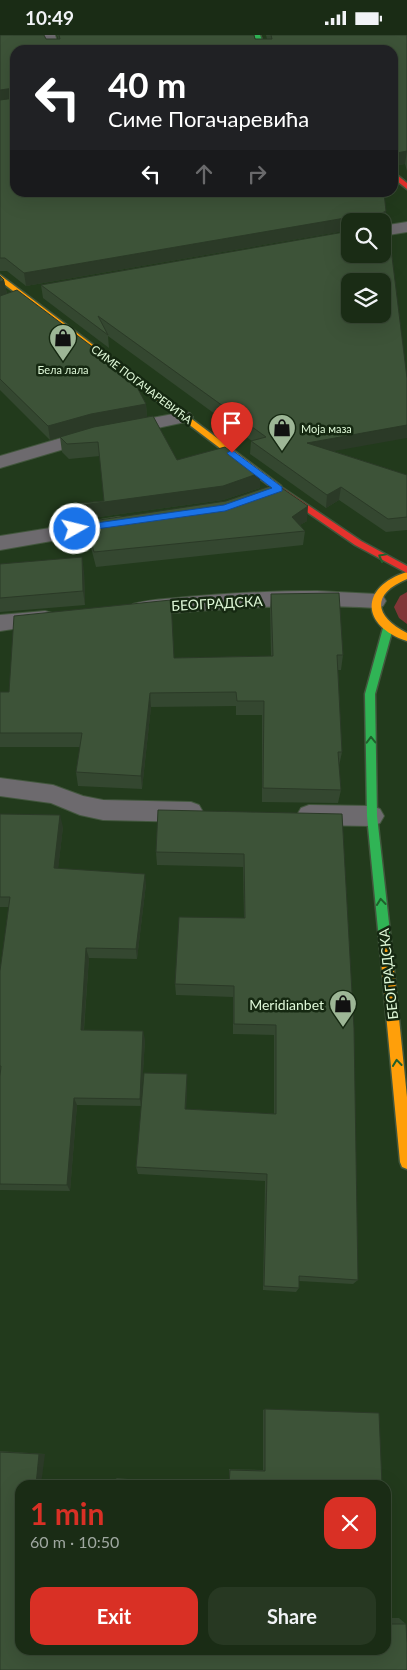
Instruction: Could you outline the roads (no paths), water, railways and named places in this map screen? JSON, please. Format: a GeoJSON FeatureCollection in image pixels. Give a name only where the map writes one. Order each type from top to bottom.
{"type":"FeatureCollection","features":[{"type":"Feature","properties":{"kind":"main road","name":"СИМЕ ПОГАЧАРЕВИЋА"},"geometry":{"type":"LineString","coordinates":[[0,277],[30,293],[184,417],[279,489],[358,543],[407,570]]}},
{"type":"Feature","properties":{"kind":"main road"},"geometry":{"type":"LineString","coordinates":[[358,543],[364,560]]}},
{"type":"Feature","properties":{"kind":"main road"},"geometry":{"type":"LineString","coordinates":[[407,575],[389,581],[375,594],[375,607],[379,618],[388,628],[407,637]]}},
{"type":"Feature","properties":{"kind":"main road","name":"БЕОГРАДСКА"},"geometry":{"type":"LineString","coordinates":[[388,628],[370,694],[372,816],[407,1162]]}},
{"type":"Feature","properties":{"kind":"street"},"geometry":{"type":"LineString","coordinates":[[391,230],[407,227]]}},
{"type":"Feature","properties":{"kind":"lane"},"geometry":{"type":"LineString","coordinates":[[8,301],[30,293]]}},
{"type":"Feature","properties":{"kind":"lane"},"geometry":{"type":"LineString","coordinates":[[0,462],[93,435],[184,417]]}},
{"type":"Feature","properties":{"kind":"lane"},"geometry":{"type":"LineString","coordinates":[[261,495],[279,489]]}},
{"type":"Feature","properties":{"kind":"lane"},"geometry":{"type":"LineString","coordinates":[[0,543],[56,531],[141,519]]}},
{"type":"Feature","properties":{"kind":"lane","name":"БЕОГРАДСКА"},"geometry":{"type":"LineString","coordinates":[[124,610],[171,605],[375,594]]}},
{"type":"Feature","properties":{"kind":"lane"},"geometry":{"type":"LineString","coordinates":[[0,623],[66,616]]}},
{"type":"Feature","properties":{"kind":"lane"},"geometry":{"type":"LineString","coordinates":[[0,787],[53,794],[80,805],[103,810],[213,813]]}},
{"type":"Feature","properties":{"kind":"lane"},"geometry":{"type":"LineString","coordinates":[[293,814],[372,816]]}},
{"type":"Feature","properties":{"kind":"place","name":"Бела лала"},"geometry":{"type":"Point","coordinates":[63,362]}},
{"type":"Feature","properties":{"kind":"place","name":"Моја маза"},"geometry":{"type":"Point","coordinates":[282,452]}},
{"type":"Feature","properties":{"kind":"place","name":"Meridianbet"},"geometry":{"type":"Point","coordinates":[343,1028]}}]}
